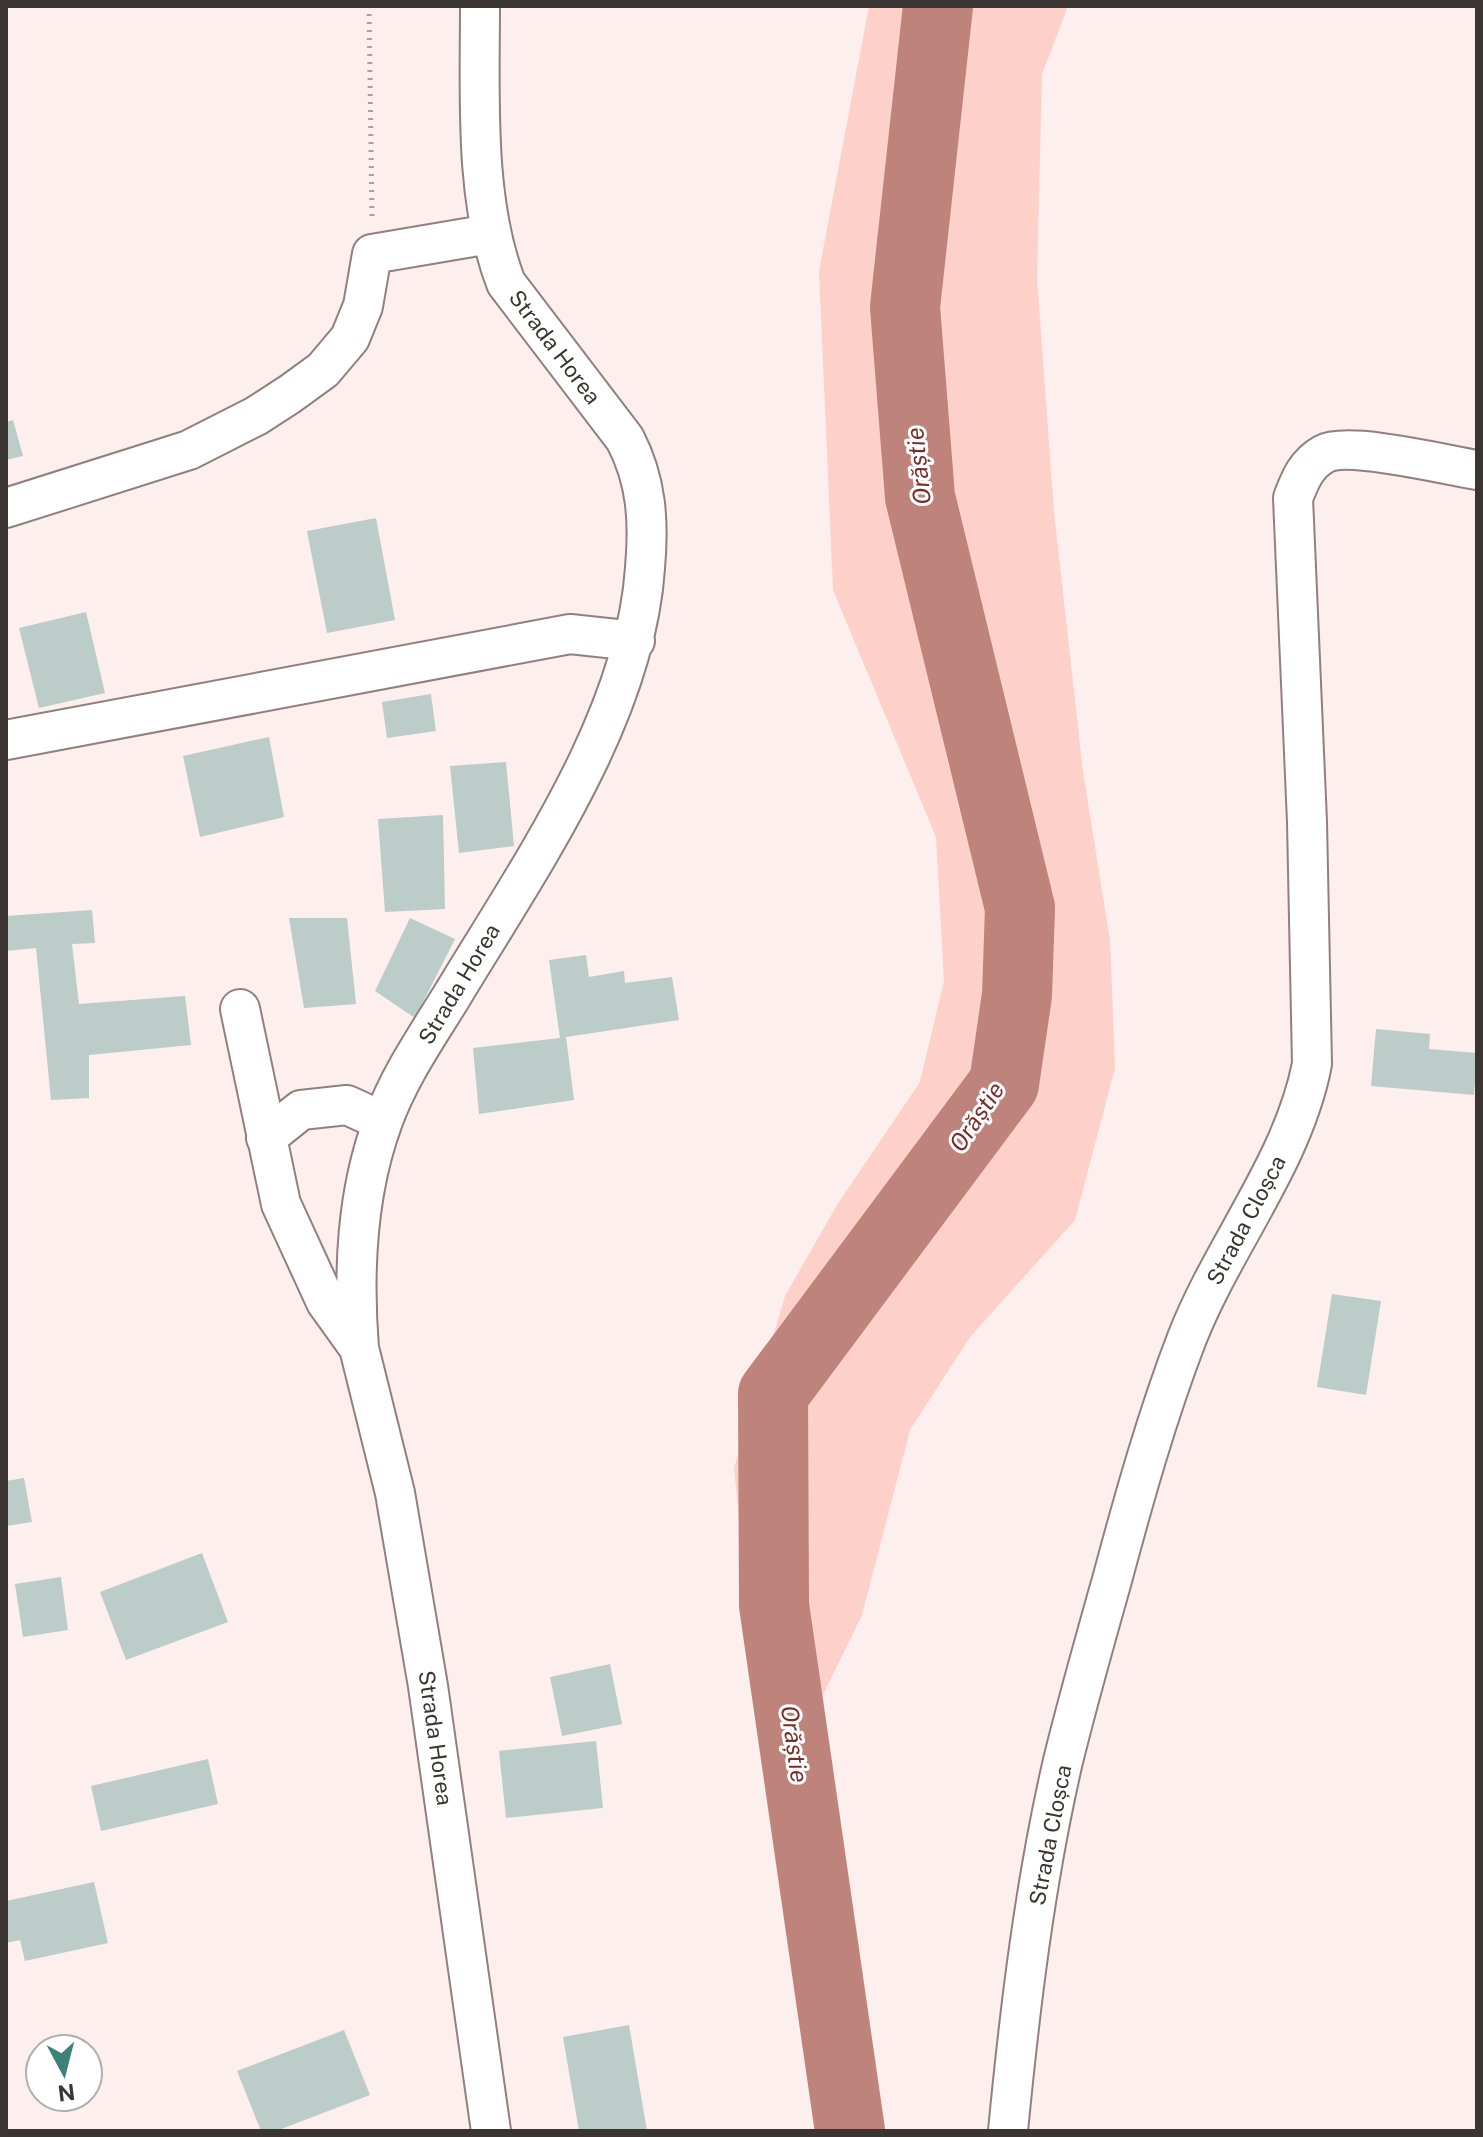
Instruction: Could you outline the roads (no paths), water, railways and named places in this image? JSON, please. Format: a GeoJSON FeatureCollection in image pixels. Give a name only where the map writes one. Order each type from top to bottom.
{"type":"FeatureCollection","features":[{"type":"Feature","properties":{"kind":"street","name":"Strada Horea"},"geometry":{"type":"LineString","coordinates":[[480,6],[485,193],[490,234],[506,283],[625,439],[639,465],[646,497],[647,545],[642,608],[635,641],[575,788],[409,1068],[382,1121],[357,1243],[354,1279],[359,1348],[409,1562],[491,2131]]}},
{"type":"Feature","properties":{"kind":"street"},"geometry":{"type":"LineString","coordinates":[[6,508],[189,450],[256,416],[323,370],[350,338],[363,306],[372,254],[490,234]]}},
{"type":"Feature","properties":{"kind":"street","name":"Strada Cloșca"},"geometry":{"type":"LineString","coordinates":[[1008,2131],[1037,1902],[1063,1762],[1127,1523],[1187,1338],[1212,1281],[1292,1135],[1304,1102],[1312,1064],[1307,822],[1293,498],[1304,471],[1325,453],[1355,450],[1477,470]]}},
{"type":"Feature","properties":{"kind":"street"},"geometry":{"type":"LineString","coordinates":[[6,740],[570,634],[602,634],[635,641]]}},
{"type":"Feature","properties":{"kind":"street","name":"Strada Horea"},"geometry":{"type":"LineString","coordinates":[[240,1009],[281,1204],[304,1260],[326,1302],[359,1348]]}},
{"type":"Feature","properties":{"kind":"street"},"geometry":{"type":"LineString","coordinates":[[266,1138],[301,1110],[347,1105],[382,1121]]}},
{"type":"Feature","properties":{"kind":"waterway","name":"Orăștie"},"geometry":{"type":"LineString","coordinates":[[850,2131],[774,1605],[773,1394],[1004,1084],[1017,995],[1020,908],[920,497],[905,307],[938,6]]}}]}
